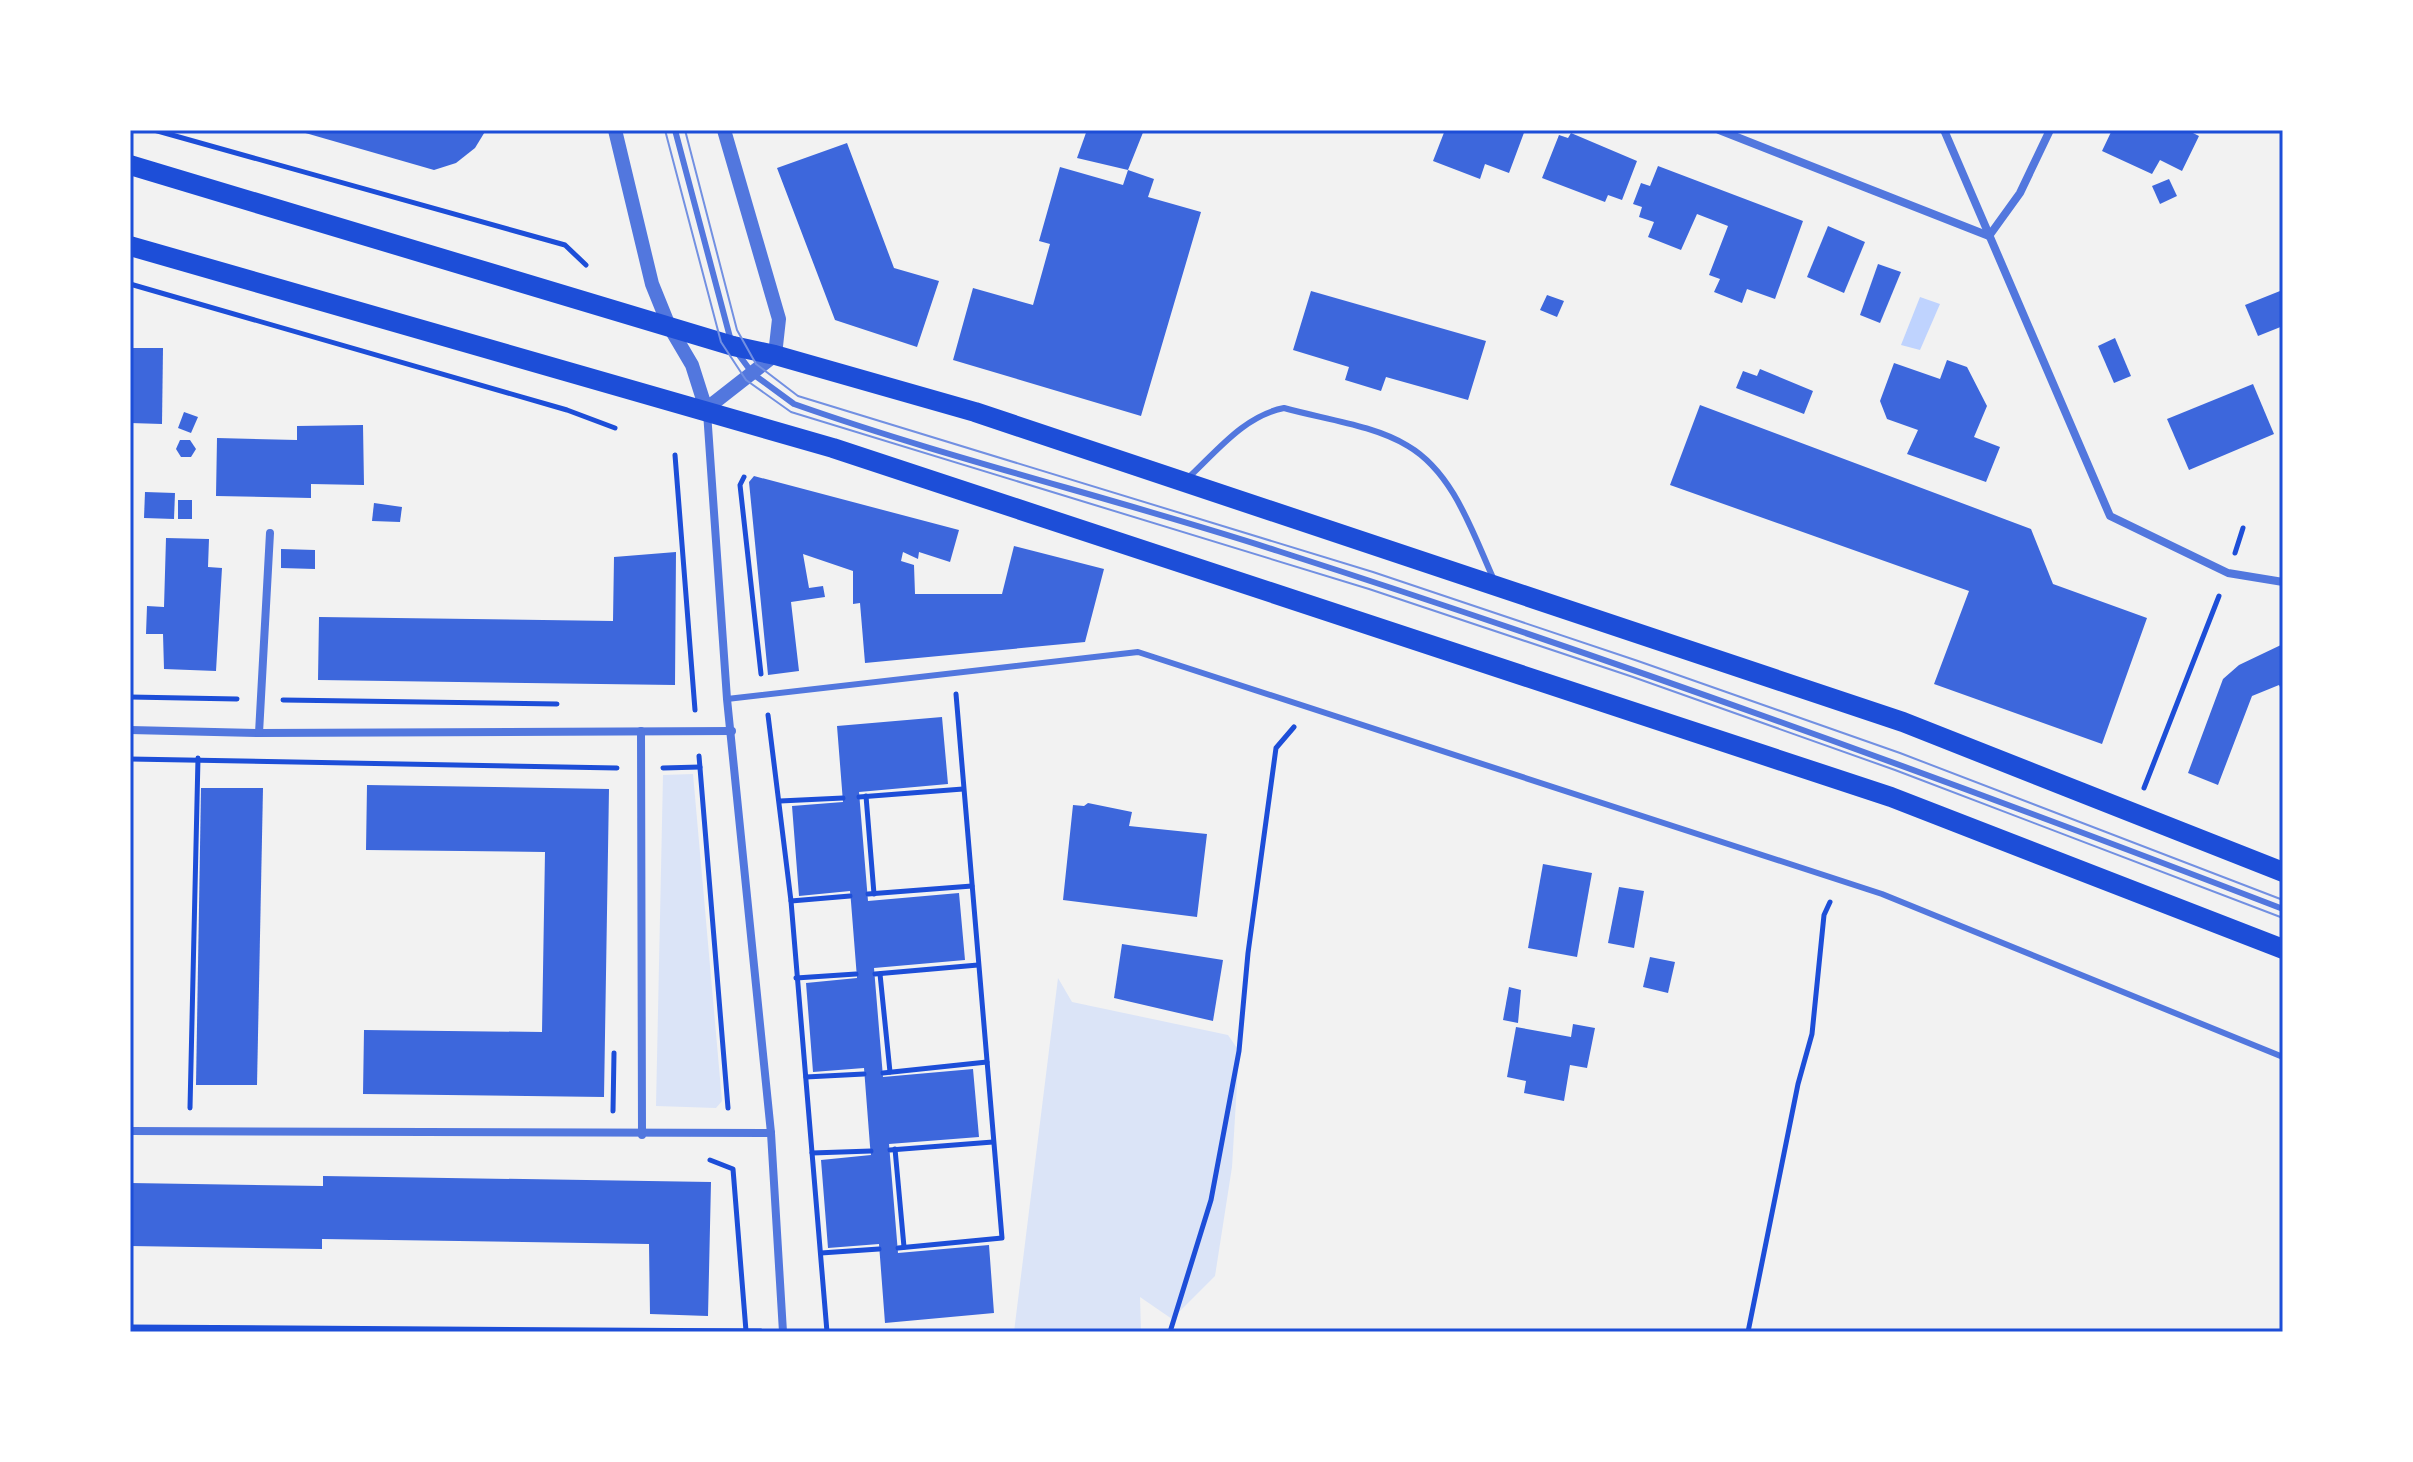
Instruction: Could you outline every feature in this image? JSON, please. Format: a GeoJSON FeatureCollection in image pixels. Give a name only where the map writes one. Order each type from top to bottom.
{"type":"FeatureCollection","features":[{"type":"Feature","properties":{"kind":"main road"},"geometry":{"type":"LineString","coordinates":[[130,165],[733,346],[975,412],[1903,722],[2283,872]]}},
{"type":"Feature","properties":{"kind":"main road"},"geometry":{"type":"LineString","coordinates":[[130,246],[820,444],[1891,797],[2283,949]]}},
{"type":"Feature","properties":{"kind":"street"},"geometry":{"type":"LineString","coordinates":[[615,130],[652,284],[669,326],[692,365],[706,409],[727,699],[771,1133],[782,1332]]}},
{"type":"Feature","properties":{"kind":"street"},"geometry":{"type":"LineString","coordinates":[[706,409],[775,355],[779,319],[724,130]]}},
{"type":"Feature","properties":{"kind":"street"},"geometry":{"type":"LineString","coordinates":[[1719,130],[1989,236]]}},
{"type":"Feature","properties":{"kind":"street"},"geometry":{"type":"LineString","coordinates":[[1944,130],[2110,516],[2228,573],[2283,582]]}},
{"type":"Feature","properties":{"kind":"street"},"geometry":{"type":"LineString","coordinates":[[1989,236],[2020,193],[2050,130]]}},
{"type":"Feature","properties":{"kind":"street"},"geometry":{"type":"LineString","coordinates":[[259,733],[270,533]]}},
{"type":"Feature","properties":{"kind":"street"},"geometry":{"type":"LineString","coordinates":[[130,730],[259,733],[732,731]]}},
{"type":"Feature","properties":{"kind":"street"},"geometry":{"type":"LineString","coordinates":[[641,731],[642,1135]]}},
{"type":"Feature","properties":{"kind":"street"},"geometry":{"type":"LineString","coordinates":[[130,1131],[642,1135],[771,1133]]}},
{"type":"Feature","properties":{"kind":"lane"},"geometry":{"type":"LineString","coordinates":[[675,130],[733,346],[753,374],[794,404],[1274,550],[1575,649],[1881,756],[2283,909]]}},
{"type":"Feature","properties":{"kind":"lane"},"geometry":{"type":"LineString","coordinates":[[1183,482],[1248,422],[1284,408],[1393,438],[1427,460],[1444,479],[1497,587]]}},
{"type":"Feature","properties":{"kind":"lane"},"geometry":{"type":"LineString","coordinates":[[727,699],[1138,652],[1882,894],[2283,1057]]}},
{"type":"Feature","properties":{"kind":"path"},"geometry":{"type":"LineString","coordinates":[[154,130],[565,245],[586,265]]}},
{"type":"Feature","properties":{"kind":"path"},"geometry":{"type":"LineString","coordinates":[[130,284],[567,410],[615,428]]}},
{"type":"Feature","properties":{"kind":"path"},"geometry":{"type":"LineString","coordinates":[[675,455],[746,1331]]}},
{"type":"Feature","properties":{"kind":"path"},"geometry":{"type":"LineString","coordinates":[[744,477],[740,485],[791,901],[827,1332]]}},
{"type":"Feature","properties":{"kind":"path"},"geometry":{"type":"LineString","coordinates":[[2135,811],[2228,573]]}},
{"type":"Feature","properties":{"kind":"path"},"geometry":{"type":"LineString","coordinates":[[954,674],[1002,1238],[901,1247],[892,1150],[993,1142]]}},
{"type":"Feature","properties":{"kind":"path"},"geometry":{"type":"LineString","coordinates":[[130,697],[571,704]]}},
{"type":"Feature","properties":{"kind":"path"},"geometry":{"type":"LineString","coordinates":[[679,706],[727,699]]}},
{"type":"Feature","properties":{"kind":"path"},"geometry":{"type":"LineString","coordinates":[[1170,1332],[1211,1200],[1236,1066],[1276,748],[1293,730],[1300,705]]}},
{"type":"Feature","properties":{"kind":"path"},"geometry":{"type":"LineString","coordinates":[[190,1132],[198,731]]}},
{"type":"Feature","properties":{"kind":"path"},"geometry":{"type":"LineString","coordinates":[[130,759],[700,767]]}},
{"type":"Feature","properties":{"kind":"path"},"geometry":{"type":"LineString","coordinates":[[963,789],[862,796],[871,894],[972,886]]}},
{"type":"Feature","properties":{"kind":"path"},"geometry":{"type":"LineString","coordinates":[[780,801],[843,798]]}},
{"type":"Feature","properties":{"kind":"path"},"geometry":{"type":"LineString","coordinates":[[1748,1332],[1798,1084],[1812,1034],[1824,915],[1839,880]]}},
{"type":"Feature","properties":{"kind":"path"},"geometry":{"type":"LineString","coordinates":[[791,901],[850,896]]}},
{"type":"Feature","properties":{"kind":"path"},"geometry":{"type":"LineString","coordinates":[[978,965],[878,974],[886,1073],[987,1062]]}},
{"type":"Feature","properties":{"kind":"path"},"geometry":{"type":"LineString","coordinates":[[796,978],[856,974]]}},
{"type":"Feature","properties":{"kind":"path"},"geometry":{"type":"LineString","coordinates":[[806,1077],[864,1074]]}},
{"type":"Feature","properties":{"kind":"path"},"geometry":{"type":"LineString","coordinates":[[812,1153],[871,1151]]}},
{"type":"Feature","properties":{"kind":"path"},"geometry":{"type":"LineString","coordinates":[[700,1160],[715,1160],[733,1169]]}},
{"type":"Feature","properties":{"kind":"path"},"geometry":{"type":"LineString","coordinates":[[821,1253],[879,1249]]}},
{"type":"Feature","properties":{"kind":"path"},"geometry":{"type":"LineString","coordinates":[[130,1327],[782,1332]]}},
{"type":"Feature","properties":{"kind":"shaded area"},"geometry":{"type":"Polygon","coordinates":[[[693,774],[722,1101],[716,1108],[656,1106],[663,775],[693,774]]]}},
{"type":"Feature","properties":{"kind":"shaded area"},"geometry":{"type":"Polygon","coordinates":[[[1058,978],[1072,1002],[1228,1035],[1239,1051],[1232,1167],[1215,1276],[1172,1319],[1140,1297],[1141,1332],[1014,1332],[1058,978]]]}},
{"type":"Feature","properties":{"kind":"water"},"geometry":{"type":"Polygon","coordinates":[[[1920,297],[1940,304],[1920,350],[1901,345],[1920,297]]]}},
{"type":"Feature","properties":{"kind":"building"},"geometry":{"type":"Polygon","coordinates":[[[295,130],[486,130],[475,148],[456,163],[434,170],[295,130]]]}},
{"type":"Feature","properties":{"kind":"building"},"geometry":{"type":"Polygon","coordinates":[[[1087,130],[1144,130],[1128,170],[1077,158],[1087,130]]]}},
{"type":"Feature","properties":{"kind":"building"},"geometry":{"type":"Polygon","coordinates":[[[1445,130],[1525,130],[1509,173],[1485,164],[1480,179],[1433,161],[1445,130]]]}},
{"type":"Feature","properties":{"kind":"building"},"geometry":{"type":"Polygon","coordinates":[[[2112,130],[2187,130],[2199,136],[2182,171],[2160,160],[2152,174],[2102,151],[2112,130]]]}},
{"type":"Feature","properties":{"kind":"building"},"geometry":{"type":"Polygon","coordinates":[[[1571,133],[1637,161],[1622,200],[1608,195],[1605,202],[1542,178],[1559,135],[1568,138],[1571,133]]]}},
{"type":"Feature","properties":{"kind":"building"},"geometry":{"type":"Polygon","coordinates":[[[847,143],[894,268],[939,281],[917,347],[835,320],[777,168],[847,143]]]}},
{"type":"Feature","properties":{"kind":"building"},"geometry":{"type":"Polygon","coordinates":[[[1658,166],[1803,221],[1775,299],[1747,289],[1742,303],[1714,292],[1720,279],[1709,275],[1728,226],[1697,214],[1681,250],[1648,237],[1654,222],[1639,217],[1642,207],[1633,204],[1641,183],[1650,186],[1658,166]]]}},
{"type":"Feature","properties":{"kind":"building"},"geometry":{"type":"Polygon","coordinates":[[[1060,167],[1123,185],[1128,170],[1154,179],[1148,197],[1201,212],[1141,416],[953,360],[973,288],[1033,305],[1050,244],[1039,241],[1060,167]]]}},
{"type":"Feature","properties":{"kind":"building"},"geometry":{"type":"Polygon","coordinates":[[[2169,179],[2177,196],[2160,204],[2152,186],[2169,179]]]}},
{"type":"Feature","properties":{"kind":"building"},"geometry":{"type":"Polygon","coordinates":[[[1828,226],[1865,242],[1844,293],[1807,277],[1828,226]]]}},
{"type":"Feature","properties":{"kind":"building"},"geometry":{"type":"Polygon","coordinates":[[[1878,264],[1901,272],[1880,323],[1860,315],[1878,264]]]}},
{"type":"Feature","properties":{"kind":"building"},"geometry":{"type":"Polygon","coordinates":[[[1311,291],[1486,341],[1468,400],[1386,377],[1381,391],[1345,380],[1349,367],[1293,350],[1311,291]]]}},
{"type":"Feature","properties":{"kind":"building"},"geometry":{"type":"Polygon","coordinates":[[[2280,291],[2283,326],[2258,336],[2245,305],[2280,291]]]}},
{"type":"Feature","properties":{"kind":"building"},"geometry":{"type":"Polygon","coordinates":[[[1547,295],[1564,301],[1557,317],[1540,310],[1547,295]]]}},
{"type":"Feature","properties":{"kind":"building"},"geometry":{"type":"Polygon","coordinates":[[[2115,338],[2131,376],[2114,383],[2098,346],[2115,338]]]}},
{"type":"Feature","properties":{"kind":"building"},"geometry":{"type":"Polygon","coordinates":[[[130,348],[163,348],[162,424],[130,423],[130,348]]]}},
{"type":"Feature","properties":{"kind":"building"},"geometry":{"type":"Polygon","coordinates":[[[1947,360],[1967,367],[1987,406],[1974,437],[2000,447],[1986,482],[1907,454],[1918,430],[1887,419],[1880,401],[1894,363],[1940,379],[1947,360]]]}},
{"type":"Feature","properties":{"kind":"building"},"geometry":{"type":"Polygon","coordinates":[[[1760,369],[1813,391],[1804,414],[1736,388],[1743,371],[1757,376],[1760,369]]]}},
{"type":"Feature","properties":{"kind":"building"},"geometry":{"type":"Polygon","coordinates":[[[2253,384],[2274,434],[2189,470],[2167,419],[2253,384]]]}},
{"type":"Feature","properties":{"kind":"building"},"geometry":{"type":"Polygon","coordinates":[[[1700,405],[2031,529],[2053,584],[2147,618],[2102,744],[1934,684],[1969,591],[1670,485],[1700,405]]]}},
{"type":"Feature","properties":{"kind":"building"},"geometry":{"type":"Polygon","coordinates":[[[184,412],[198,417],[191,433],[178,428],[184,412]]]}},
{"type":"Feature","properties":{"kind":"building"},"geometry":{"type":"Polygon","coordinates":[[[363,425],[364,485],[311,484],[311,498],[216,496],[217,438],[297,440],[297,426],[363,425]]]}},
{"type":"Feature","properties":{"kind":"building"},"geometry":{"type":"Polygon","coordinates":[[[180,440],[190,440],[196,449],[191,457],[181,457],[176,449],[180,440]]]}},
{"type":"Feature","properties":{"kind":"building"},"geometry":{"type":"Polygon","coordinates":[[[754,476],[959,530],[950,562],[919,552],[918,559],[903,552],[901,561],[914,565],[915,594],[1002,594],[1014,546],[1104,569],[1085,642],[865,663],[860,603],[853,604],[853,571],[803,554],[809,588],[823,586],[825,597],[791,602],[799,671],[768,675],[749,482],[754,476]]]}},
{"type":"Feature","properties":{"kind":"building"},"geometry":{"type":"Polygon","coordinates":[[[145,492],[175,493],[174,519],[144,518],[145,492]]]}},
{"type":"Feature","properties":{"kind":"building"},"geometry":{"type":"Polygon","coordinates":[[[178,500],[192,500],[192,519],[178,519],[178,500]]]}},
{"type":"Feature","properties":{"kind":"building"},"geometry":{"type":"Polygon","coordinates":[[[374,503],[402,507],[400,522],[372,521],[374,503]]]}},
{"type":"Feature","properties":{"kind":"building"},"geometry":{"type":"Polygon","coordinates":[[[166,538],[209,539],[208,567],[222,568],[216,671],[164,669],[163,634],[146,634],[147,606],[164,607],[166,538]]]}},
{"type":"Feature","properties":{"kind":"building"},"geometry":{"type":"Polygon","coordinates":[[[281,549],[315,550],[315,569],[281,568],[281,549]]]}},
{"type":"Feature","properties":{"kind":"building"},"geometry":{"type":"Polygon","coordinates":[[[676,552],[675,685],[318,680],[319,617],[613,621],[614,557],[676,552]]]}},
{"type":"Feature","properties":{"kind":"building"},"geometry":{"type":"Polygon","coordinates":[[[2283,644],[2283,693],[2279,685],[2252,696],[2218,785],[2188,773],[2223,679],[2239,665],[2283,644]]]}},
{"type":"Feature","properties":{"kind":"building"},"geometry":{"type":"Polygon","coordinates":[[[942,717],[948,784],[859,792],[868,901],[959,893],[965,960],[874,968],[883,1077],[973,1069],[979,1137],[889,1144],[898,1253],[989,1245],[994,1313],[885,1323],[879,1244],[828,1248],[821,1160],[871,1155],[864,1068],[813,1072],[806,983],[857,978],[851,902],[850,891],[799,896],[792,806],[843,802],[837,726],[942,717]]]}},
{"type":"Feature","properties":{"kind":"building"},"geometry":{"type":"Polygon","coordinates":[[[367,785],[609,789],[604,1097],[363,1094],[364,1030],[542,1032],[545,852],[366,850],[367,785]]]}},
{"type":"Feature","properties":{"kind":"building"},"geometry":{"type":"Polygon","coordinates":[[[201,788],[263,788],[257,1085],[196,1085],[201,788]]]}},
{"type":"Feature","properties":{"kind":"building"},"geometry":{"type":"Polygon","coordinates":[[[1088,803],[1132,812],[1129,826],[1207,834],[1197,917],[1063,900],[1073,805],[1084,806],[1088,803]]]}},
{"type":"Feature","properties":{"kind":"building"},"geometry":{"type":"Polygon","coordinates":[[[1543,864],[1592,873],[1577,957],[1528,948],[1543,864]]]}},
{"type":"Feature","properties":{"kind":"building"},"geometry":{"type":"Polygon","coordinates":[[[1619,887],[1644,891],[1634,948],[1608,943],[1619,887]]]}},
{"type":"Feature","properties":{"kind":"building"},"geometry":{"type":"Polygon","coordinates":[[[1122,944],[1223,960],[1213,1021],[1114,998],[1122,944]]]}},
{"type":"Feature","properties":{"kind":"building"},"geometry":{"type":"Polygon","coordinates":[[[1650,957],[1675,962],[1668,993],[1643,987],[1650,957]]]}},
{"type":"Feature","properties":{"kind":"building"},"geometry":{"type":"Polygon","coordinates":[[[1509,987],[1521,990],[1518,1023],[1503,1020],[1509,987]]]}},
{"type":"Feature","properties":{"kind":"building"},"geometry":{"type":"Polygon","coordinates":[[[1573,1024],[1595,1028],[1587,1068],[1570,1065],[1564,1101],[1524,1093],[1526,1081],[1507,1077],[1516,1027],[1571,1037],[1573,1024]]]}},
{"type":"Feature","properties":{"kind":"building"},"geometry":{"type":"Polygon","coordinates":[[[323,1176],[711,1182],[708,1316],[650,1314],[649,1244],[322,1239],[322,1249],[130,1246],[130,1183],[323,1186],[323,1176]]]}},
{"type":"Feature","properties":{"kind":"tram line"},"geometry":{"type":"LineString","coordinates":[[665,130],[721,342],[746,380],[791,412],[1369,589],[1633,677],[1895,770],[2283,918]]}},
{"type":"Feature","properties":{"kind":"tram line"},"geometry":{"type":"LineString","coordinates":[[685,130],[737,330],[756,364],[798,396],[1373,572],[1638,661],[1900,753],[2283,900]]}}]}
